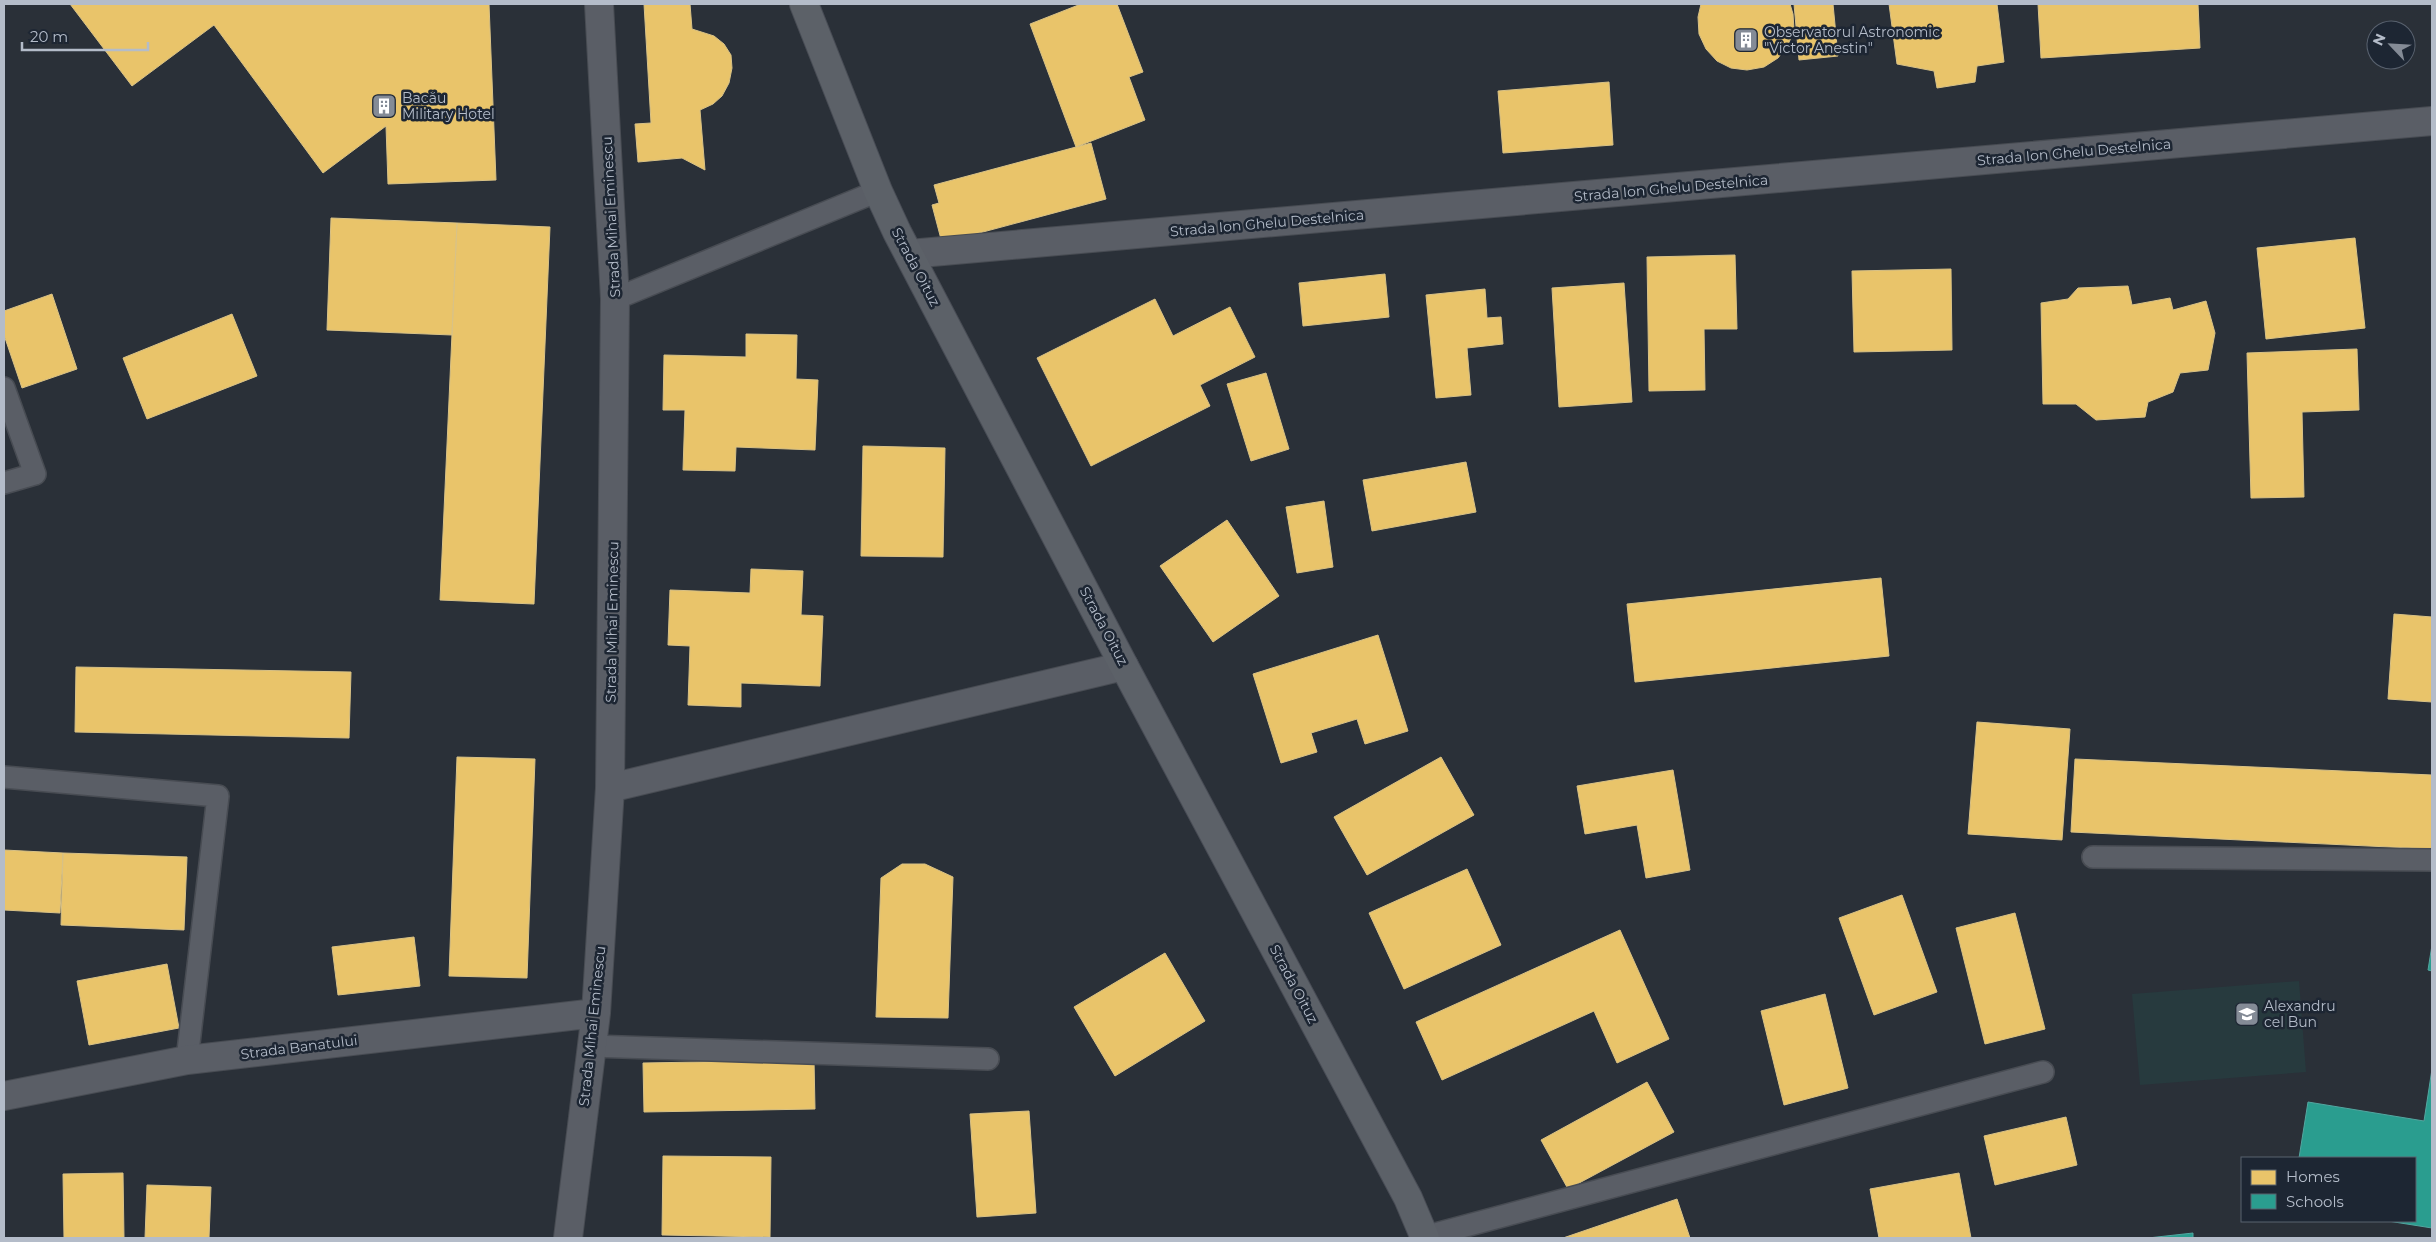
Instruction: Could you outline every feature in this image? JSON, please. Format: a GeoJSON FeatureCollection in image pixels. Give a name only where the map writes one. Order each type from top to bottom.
{"type":"FeatureCollection","features":[{"type":"Feature","properties":{"kind":"main road","name":"Strada Oituz"},"geometry":{"type":"LineString","coordinates":[[804,4],[878,191],[909,254],[1124,666],[1408,1198],[1424,1238]]}},
{"type":"Feature","properties":{"kind":"street","name":"Strada Mihai Eminescu"},"geometry":{"type":"LineString","coordinates":[[568,1238],[596,1013],[610,788],[615,299],[599,4]]}},
{"type":"Feature","properties":{"kind":"street","name":"Strada Ion Ghelu Destelnica"},"geometry":{"type":"LineString","coordinates":[[909,254],[2432,121]]}},
{"type":"Feature","properties":{"kind":"street"},"geometry":{"type":"LineString","coordinates":[[610,788],[1124,666]]}},
{"type":"Feature","properties":{"kind":"street","name":"Strada Banatului"},"geometry":{"type":"LineString","coordinates":[[4,1096],[188,1060],[596,1013]]}},
{"type":"Feature","properties":{"kind":"lane"},"geometry":{"type":"LineString","coordinates":[[615,299],[878,191]]}},
{"type":"Feature","properties":{"kind":"lane"},"geometry":{"type":"LineString","coordinates":[[4,388],[35,474],[4,483]]}},
{"type":"Feature","properties":{"kind":"lane"},"geometry":{"type":"LineString","coordinates":[[4,777],[218,796],[188,1060]]}},
{"type":"Feature","properties":{"kind":"lane"},"geometry":{"type":"LineString","coordinates":[[2093,857],[2432,860]]}},
{"type":"Feature","properties":{"kind":"lane"},"geometry":{"type":"LineString","coordinates":[[592,1046],[988,1059]]}},
{"type":"Feature","properties":{"kind":"lane"},"geometry":{"type":"LineString","coordinates":[[1424,1238],[2043,1072]]}},
{"type":"Feature","properties":{"kind":"green space"},"geometry":{"type":"Polygon","coordinates":[[[2299,981],[2306,1072],[2140,1085],[2132,994],[2299,981]]]}},
{"type":"Feature","properties":{"kind":"building: Homes","name":"Bacău Military Hotel"},"geometry":{"type":"Polygon","coordinates":[[[70,4],[489,4],[496,180],[388,184],[386,126],[323,173],[214,25],[132,86],[70,4]]]}},
{"type":"Feature","properties":{"kind":"building: Homes"},"geometry":{"type":"Polygon","coordinates":[[[644,4],[690,4],[692,29],[714,36],[724,44],[731,55],[732,68],[729,83],[722,96],[713,104],[700,110],[705,170],[682,158],[638,162],[635,124],[651,123],[644,4]]]}},
{"type":"Feature","properties":{"kind":"building: Homes"},"geometry":{"type":"Polygon","coordinates":[[[1081,4],[1117,4],[1143,72],[1129,77],[1145,120],[1076,147],[1030,24],[1081,4]]]}},
{"type":"Feature","properties":{"kind":"building: Homes","name":"Observatorul Astronomic \"Victor Anestin\""},"geometry":{"type":"Polygon","coordinates":[[[1701,4],[1790,4],[1794,30],[1788,45],[1778,58],[1764,67],[1747,70],[1731,68],[1717,61],[1706,49],[1699,34],[1698,17],[1701,4]]]}},
{"type":"Feature","properties":{"kind":"building: Homes"},"geometry":{"type":"Polygon","coordinates":[[[1794,4],[1833,4],[1838,56],[1799,60],[1794,4]]]}},
{"type":"Feature","properties":{"kind":"building: Homes"},"geometry":{"type":"Polygon","coordinates":[[[1889,4],[1997,4],[2004,62],[1977,66],[1975,82],[1937,88],[1934,71],[1897,64],[1889,4]]]}},
{"type":"Feature","properties":{"kind":"building: Homes"},"geometry":{"type":"Polygon","coordinates":[[[2038,4],[2198,4],[2200,48],[2041,58],[2038,4]]]}},
{"type":"Feature","properties":{"kind":"building: Homes"},"geometry":{"type":"Polygon","coordinates":[[[1609,82],[1613,145],[1503,153],[1498,91],[1609,82]]]}},
{"type":"Feature","properties":{"kind":"building: Homes"},"geometry":{"type":"Polygon","coordinates":[[[1091,143],[1106,199],[942,243],[932,205],[939,203],[934,185],[1091,143]]]}},
{"type":"Feature","properties":{"kind":"building: Homes"},"geometry":{"type":"Polygon","coordinates":[[[331,218],[457,223],[452,335],[327,330],[331,218]]]}},
{"type":"Feature","properties":{"kind":"building: Homes"},"geometry":{"type":"Polygon","coordinates":[[[457,223],[550,227],[534,604],[440,600],[457,223]]]}},
{"type":"Feature","properties":{"kind":"building: Homes"},"geometry":{"type":"Polygon","coordinates":[[[2355,238],[2365,328],[2266,339],[2257,248],[2355,238]]]}},
{"type":"Feature","properties":{"kind":"building: Homes"},"geometry":{"type":"Polygon","coordinates":[[[1735,255],[1737,329],[1704,329],[1705,390],[1649,391],[1647,257],[1735,255]]]}},
{"type":"Feature","properties":{"kind":"building: Homes"},"geometry":{"type":"Polygon","coordinates":[[[1951,269],[1952,350],[1854,352],[1852,271],[1951,269]]]}},
{"type":"Feature","properties":{"kind":"building: Homes"},"geometry":{"type":"Polygon","coordinates":[[[1385,274],[1389,317],[1303,326],[1299,283],[1385,274]]]}},
{"type":"Feature","properties":{"kind":"building: Homes"},"geometry":{"type":"Polygon","coordinates":[[[1624,283],[1632,402],[1559,407],[1552,288],[1624,283]]]}},
{"type":"Feature","properties":{"kind":"building: Homes"},"geometry":{"type":"Polygon","coordinates":[[[2128,286],[2132,305],[2170,298],[2173,310],[2206,301],[2215,333],[2208,370],[2180,373],[2173,392],[2148,402],[2145,417],[2096,420],[2076,404],[2043,404],[2041,303],[2068,299],[2078,288],[2128,286]]]}},
{"type":"Feature","properties":{"kind":"building: Homes"},"geometry":{"type":"Polygon","coordinates":[[[1485,289],[1487,318],[1501,317],[1503,344],[1467,348],[1471,395],[1436,398],[1426,295],[1485,289]]]}},
{"type":"Feature","properties":{"kind":"building: Homes"},"geometry":{"type":"Polygon","coordinates":[[[52,294],[77,369],[22,388],[4,335],[4,311],[52,294]]]}},
{"type":"Feature","properties":{"kind":"building: Homes"},"geometry":{"type":"Polygon","coordinates":[[[1155,299],[1173,336],[1230,307],[1255,357],[1200,385],[1210,406],[1091,466],[1037,358],[1155,299]]]}},
{"type":"Feature","properties":{"kind":"building: Homes"},"geometry":{"type":"Polygon","coordinates":[[[232,314],[257,376],[147,419],[123,358],[232,314]]]}},
{"type":"Feature","properties":{"kind":"building: Homes"},"geometry":{"type":"Polygon","coordinates":[[[746,334],[797,335],[796,379],[818,380],[815,450],[736,447],[735,471],[683,470],[685,410],[663,410],[664,355],[746,357],[746,334]]]}},
{"type":"Feature","properties":{"kind":"building: Homes"},"geometry":{"type":"Polygon","coordinates":[[[2357,349],[2359,410],[2302,412],[2304,497],[2251,498],[2247,353],[2357,349]]]}},
{"type":"Feature","properties":{"kind":"building: Homes"},"geometry":{"type":"Polygon","coordinates":[[[1266,373],[1289,449],[1251,461],[1227,384],[1266,373]]]}},
{"type":"Feature","properties":{"kind":"building: Homes"},"geometry":{"type":"Polygon","coordinates":[[[863,446],[945,448],[943,557],[861,556],[863,446]]]}},
{"type":"Feature","properties":{"kind":"building: Homes"},"geometry":{"type":"Polygon","coordinates":[[[1466,462],[1476,512],[1372,531],[1363,480],[1466,462]]]}},
{"type":"Feature","properties":{"kind":"building: Homes"},"geometry":{"type":"Polygon","coordinates":[[[1324,501],[1333,567],[1297,573],[1286,507],[1324,501]]]}},
{"type":"Feature","properties":{"kind":"building: Homes"},"geometry":{"type":"Polygon","coordinates":[[[1227,520],[1279,596],[1213,642],[1160,566],[1227,520]]]}},
{"type":"Feature","properties":{"kind":"building: Homes"},"geometry":{"type":"Polygon","coordinates":[[[751,569],[803,571],[801,615],[823,616],[820,686],[741,683],[741,707],[688,705],[690,646],[668,645],[670,590],[750,593],[751,569]]]}},
{"type":"Feature","properties":{"kind":"building: Homes"},"geometry":{"type":"Polygon","coordinates":[[[1881,578],[1889,656],[1635,682],[1627,604],[1881,578]]]}},
{"type":"Feature","properties":{"kind":"building: Homes"},"geometry":{"type":"Polygon","coordinates":[[[2394,614],[2432,617],[2432,702],[2388,699],[2394,614]]]}},
{"type":"Feature","properties":{"kind":"building: Homes"},"geometry":{"type":"Polygon","coordinates":[[[1378,635],[1408,731],[1365,744],[1357,719],[1311,733],[1317,752],[1281,763],[1253,674],[1378,635]]]}},
{"type":"Feature","properties":{"kind":"building: Homes"},"geometry":{"type":"Polygon","coordinates":[[[76,667],[351,672],[349,738],[75,732],[76,667]]]}},
{"type":"Feature","properties":{"kind":"building: Homes"},"geometry":{"type":"Polygon","coordinates":[[[1977,722],[2070,729],[2062,840],[1968,834],[1977,722]]]}},
{"type":"Feature","properties":{"kind":"building: Homes"},"geometry":{"type":"Polygon","coordinates":[[[457,757],[535,759],[527,978],[449,976],[457,757]]]}},
{"type":"Feature","properties":{"kind":"building: Homes"},"geometry":{"type":"Polygon","coordinates":[[[1441,757],[1474,815],[1367,875],[1334,817],[1441,757]]]}},
{"type":"Feature","properties":{"kind":"building: Homes"},"geometry":{"type":"Polygon","coordinates":[[[2075,759],[2432,775],[2432,849],[2071,832],[2075,759]]]}},
{"type":"Feature","properties":{"kind":"building: Homes"},"geometry":{"type":"Polygon","coordinates":[[[1673,770],[1690,870],[1646,878],[1637,825],[1585,834],[1577,786],[1673,770]]]}},
{"type":"Feature","properties":{"kind":"building: Homes"},"geometry":{"type":"Polygon","coordinates":[[[4,850],[63,853],[60,913],[4,910],[4,850]]]}},
{"type":"Feature","properties":{"kind":"building: Homes"},"geometry":{"type":"Polygon","coordinates":[[[63,853],[187,857],[184,930],[61,925],[63,853]]]}},
{"type":"Feature","properties":{"kind":"building: Homes"},"geometry":{"type":"Polygon","coordinates":[[[902,864],[925,864],[953,877],[948,1018],[876,1017],[881,878],[902,864]]]}},
{"type":"Feature","properties":{"kind":"building: Homes"},"geometry":{"type":"Polygon","coordinates":[[[1467,869],[1501,945],[1404,989],[1369,913],[1467,869]]]}},
{"type":"Feature","properties":{"kind":"building: Homes"},"geometry":{"type":"Polygon","coordinates":[[[1902,895],[1937,992],[1874,1015],[1839,918],[1902,895]]]}},
{"type":"Feature","properties":{"kind":"building: Homes"},"geometry":{"type":"Polygon","coordinates":[[[2015,913],[2045,1029],[1985,1044],[1956,928],[2015,913]]]}},
{"type":"Feature","properties":{"kind":"building: Homes"},"geometry":{"type":"Polygon","coordinates":[[[1620,930],[1669,1039],[1617,1063],[1594,1011],[1442,1080],[1416,1022],[1620,930]]]}},
{"type":"Feature","properties":{"kind":"building: Homes"},"geometry":{"type":"Polygon","coordinates":[[[414,937],[420,986],[338,995],[332,947],[414,937]]]}},
{"type":"Feature","properties":{"kind":"building: Homes"},"geometry":{"type":"Polygon","coordinates":[[[1165,953],[1205,1021],[1115,1076],[1074,1007],[1165,953]]]}},
{"type":"Feature","properties":{"kind":"building: Homes"},"geometry":{"type":"Polygon","coordinates":[[[167,964],[179,1028],[89,1045],[77,981],[167,964]]]}},
{"type":"Feature","properties":{"kind":"building: Homes"},"geometry":{"type":"Polygon","coordinates":[[[1825,994],[1848,1088],[1784,1105],[1761,1011],[1825,994]]]}},
{"type":"Feature","properties":{"kind":"building: Homes"},"geometry":{"type":"Polygon","coordinates":[[[814,1060],[815,1109],[644,1112],[643,1063],[814,1060]]]}},
{"type":"Feature","properties":{"kind":"building: Homes"},"geometry":{"type":"Polygon","coordinates":[[[1647,1082],[1674,1132],[1568,1189],[1541,1140],[1647,1082]]]}},
{"type":"Feature","properties":{"kind":"building: Homes"},"geometry":{"type":"Polygon","coordinates":[[[1029,1111],[1036,1213],[977,1217],[970,1114],[1029,1111]]]}},
{"type":"Feature","properties":{"kind":"building: Homes"},"geometry":{"type":"Polygon","coordinates":[[[2066,1117],[2077,1165],[1995,1185],[1984,1136],[2066,1117]]]}},
{"type":"Feature","properties":{"kind":"building: Homes"},"geometry":{"type":"Polygon","coordinates":[[[663,1156],[771,1157],[770,1237],[662,1235],[663,1156]]]}},
{"type":"Feature","properties":{"kind":"building: Homes"},"geometry":{"type":"Polygon","coordinates":[[[123,1173],[124,1238],[64,1238],[63,1174],[123,1173]]]}},
{"type":"Feature","properties":{"kind":"building: Homes"},"geometry":{"type":"Polygon","coordinates":[[[1959,1173],[1971,1238],[1879,1238],[1870,1189],[1959,1173]]]}},
{"type":"Feature","properties":{"kind":"building: Homes"},"geometry":{"type":"Polygon","coordinates":[[[147,1185],[211,1187],[209,1238],[145,1238],[147,1185]]]}},
{"type":"Feature","properties":{"kind":"building: Homes"},"geometry":{"type":"Polygon","coordinates":[[[1677,1199],[1690,1238],[1563,1238],[1677,1199]]]}},
{"type":"Feature","properties":{"kind":"building: Schools"},"geometry":{"type":"Polygon","coordinates":[[[2432,945],[2432,971],[2428,970],[2432,945]]]}},
{"type":"Feature","properties":{"kind":"building: Schools"},"geometry":{"type":"Polygon","coordinates":[[[2432,1069],[2432,1228],[2394,1222],[2416,1222],[2416,1157],[2299,1157],[2308,1102],[2424,1121],[2432,1069]]]}},
{"type":"Feature","properties":{"kind":"building: Schools"},"geometry":{"type":"Polygon","coordinates":[[[2193,1233],[2193,1238],[2148,1238],[2193,1233]]]}},
{"type":"Feature","properties":{"kind":"place","name":"Observatorul Astronomic \"Victor Anestin\""},"geometry":{"type":"Point","coordinates":[1746,40]}},
{"type":"Feature","properties":{"kind":"place","name":"Bacău Military Hotel"},"geometry":{"type":"Point","coordinates":[384,106]}},
{"type":"Feature","properties":{"kind":"place","name":"Alexandru cel Bun"},"geometry":{"type":"Point","coordinates":[2247,1014]}}]}
